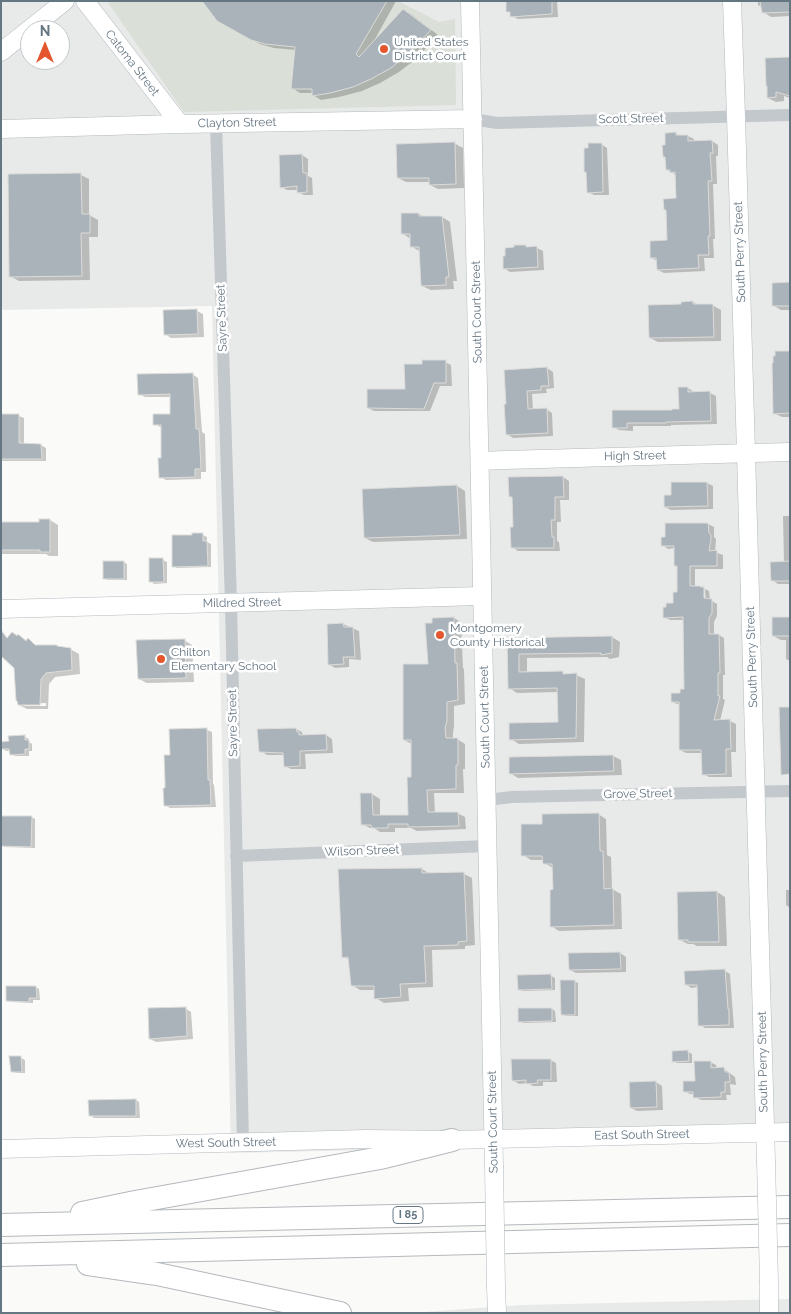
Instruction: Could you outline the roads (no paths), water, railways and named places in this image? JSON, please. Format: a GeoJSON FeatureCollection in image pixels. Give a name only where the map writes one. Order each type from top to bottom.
{"type":"FeatureCollection","features":[{"type":"Feature","properties":{"kind":"highway"},"geometry":{"type":"LineString","coordinates":[[27,1224],[135,1202],[380,1158],[452,1140]]}},
{"type":"Feature","properties":{"kind":"highway","name":"I 85"},"geometry":{"type":"LineString","coordinates":[[1,1225],[790,1208]]}},
{"type":"Feature","properties":{"kind":"highway"},"geometry":{"type":"LineString","coordinates":[[1,1255],[790,1235]]}},
{"type":"Feature","properties":{"kind":"highway"},"geometry":{"type":"LineString","coordinates":[[28,1255],[157,1274],[340,1313]]}},
{"type":"Feature","properties":{"kind":"main road"},"geometry":{"type":"LineString","coordinates":[[1,52],[65,1]]}},
{"type":"Feature","properties":{"kind":"main road","name":"Catoma Street"},"geometry":{"type":"LineString","coordinates":[[85,1],[180,124]]}},
{"type":"Feature","properties":{"kind":"main road","name":"South Court Street"},"geometry":{"type":"LineString","coordinates":[[470,1],[497,1313]]}},
{"type":"Feature","properties":{"kind":"main road","name":"South Perry Street"},"geometry":{"type":"LineString","coordinates":[[732,1],[770,1313]]}},
{"type":"Feature","properties":{"kind":"main road","name":"Clayton Street"},"geometry":{"type":"LineString","coordinates":[[1,129],[473,119]]}},
{"type":"Feature","properties":{"kind":"main road","name":"High Street"},"geometry":{"type":"LineString","coordinates":[[480,461],[790,452]]}},
{"type":"Feature","properties":{"kind":"main road","name":"Mildred Street"},"geometry":{"type":"LineString","coordinates":[[1,609],[482,596]]}},
{"type":"Feature","properties":{"kind":"main road","name":"East South Street"},"geometry":{"type":"LineString","coordinates":[[452,1140],[790,1132]]}},
{"type":"Feature","properties":{"kind":"main road","name":"West South Street"},"geometry":{"type":"LineString","coordinates":[[1,1149],[366,1139],[452,1140]]}},
{"type":"Feature","properties":{"kind":"street","name":"Scott Street"},"geometry":{"type":"LineString","coordinates":[[473,119],[497,123],[790,115]]}},
{"type":"Feature","properties":{"kind":"street","name":"Sayre Street"},"geometry":{"type":"LineString","coordinates":[[216,124],[231,603],[243,1143]]}},
{"type":"Feature","properties":{"kind":"street","name":"Grove Street"},"geometry":{"type":"LineString","coordinates":[[486,800],[512,797],[790,790]]}},
{"type":"Feature","properties":{"kind":"street","name":"Wilson Street"},"geometry":{"type":"LineString","coordinates":[[236,856],[488,846]]}},
{"type":"Feature","properties":{"kind":"place","name":"United States District Court"},"geometry":{"type":"Point","coordinates":[384,49]}},
{"type":"Feature","properties":{"kind":"place","name":"Montgomery County Historical"},"geometry":{"type":"Point","coordinates":[440,635]}},
{"type":"Feature","properties":{"kind":"place","name":"Chilton Elementary School"},"geometry":{"type":"Point","coordinates":[161,659]}}]}
